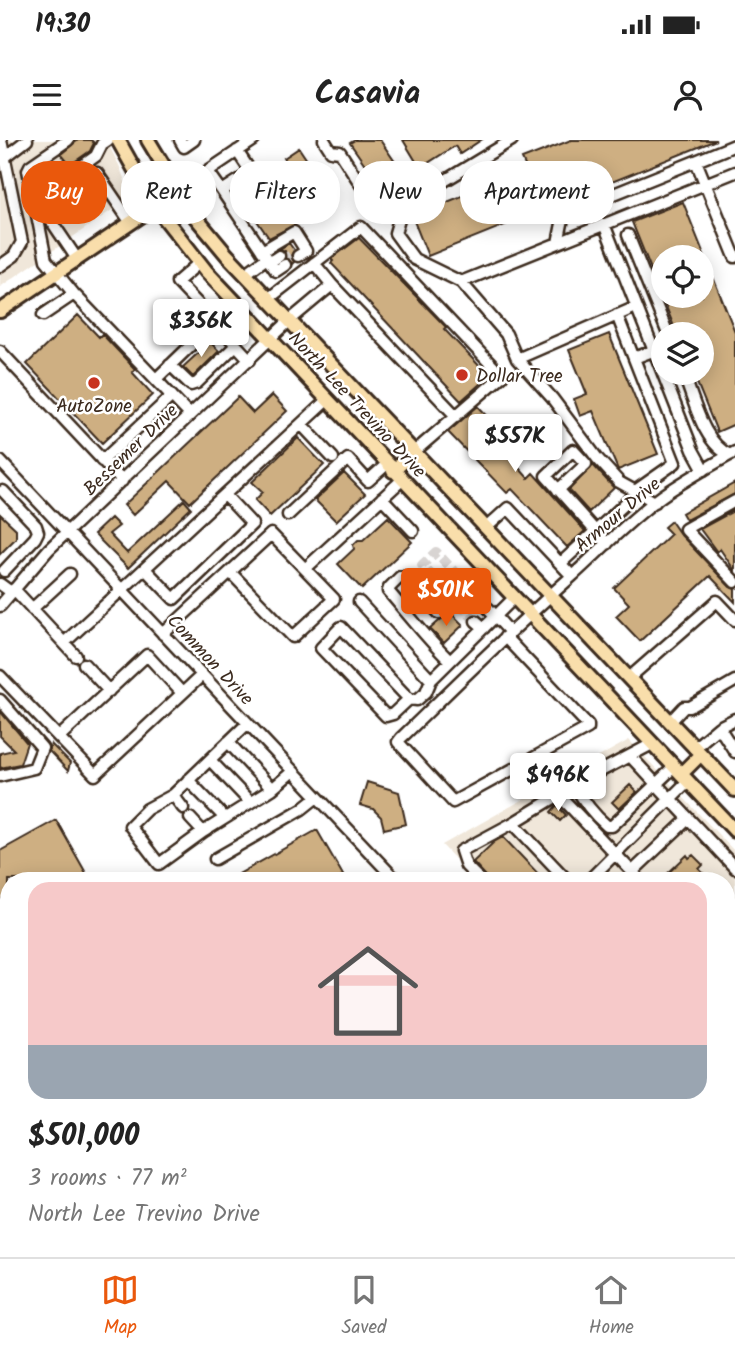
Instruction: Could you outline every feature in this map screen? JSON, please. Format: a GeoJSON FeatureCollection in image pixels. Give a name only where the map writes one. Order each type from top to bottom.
{"type":"FeatureCollection","features":[{"type":"Feature","properties":{"kind":"main road","name":"North Lee Trevino Drive"},"geometry":{"type":"LineString","coordinates":[[118,140],[130,161]]}},
{"type":"Feature","properties":{"kind":"main road","name":"North Lee Trevino Drive"},"geometry":{"type":"LineString","coordinates":[[148,140],[160,161]]}},
{"type":"Feature","properties":{"kind":"main road"},"geometry":{"type":"LineString","coordinates":[[0,311],[130,224]]}},
{"type":"Feature","properties":{"kind":"main road","name":"North Lee Trevino Drive"},"geometry":{"type":"LineString","coordinates":[[170,224],[200,263],[270,339],[735,831]]}},
{"type":"Feature","properties":{"kind":"main road","name":"North Lee Trevino Drive"},"geometry":{"type":"LineString","coordinates":[[201,224],[268,299],[629,678],[673,720],[735,790]]}},
{"type":"Feature","properties":{"kind":"main road"},"geometry":{"type":"LineString","coordinates":[[394,472],[414,452]]}},
{"type":"Feature","properties":{"kind":"main road"},"geometry":{"type":"LineString","coordinates":[[681,774],[698,751]]}},
{"type":"Feature","properties":{"kind":"street"},"geometry":{"type":"LineString","coordinates":[[0,266],[14,256],[22,242],[1,140]]}},
{"type":"Feature","properties":{"kind":"street"},"geometry":{"type":"LineString","coordinates":[[5,157],[27,140]]}},
{"type":"Feature","properties":{"kind":"street"},"geometry":{"type":"LineString","coordinates":[[37,161],[68,140]]}},
{"type":"Feature","properties":{"kind":"street"},"geometry":{"type":"LineString","coordinates":[[180,140],[184,147],[194,140]]}},
{"type":"Feature","properties":{"kind":"street"},"geometry":{"type":"LineString","coordinates":[[324,140],[331,150],[340,152],[354,175]]}},
{"type":"Feature","properties":{"kind":"street"},"geometry":{"type":"LineString","coordinates":[[512,140],[403,206],[395,233],[414,259],[461,282],[506,334],[517,359],[552,398],[597,458],[619,482],[655,502]]}},
{"type":"Feature","properties":{"kind":"street"},"geometry":{"type":"LineString","coordinates":[[89,161],[96,156],[103,141]]}},
{"type":"Feature","properties":{"kind":"street"},"geometry":{"type":"LineString","coordinates":[[216,165],[250,141]]}},
{"type":"Feature","properties":{"kind":"street"},"geometry":{"type":"LineString","coordinates":[[558,243],[564,214],[735,145]]}},
{"type":"Feature","properties":{"kind":"street"},"geometry":{"type":"LineString","coordinates":[[222,191],[249,173],[237,151]]}},
{"type":"Feature","properties":{"kind":"street"},"geometry":{"type":"LineString","coordinates":[[696,161],[735,257]]}},
{"type":"Feature","properties":{"kind":"street"},"geometry":{"type":"LineString","coordinates":[[614,220],[735,173]]}},
{"type":"Feature","properties":{"kind":"street"},"geometry":{"type":"LineString","coordinates":[[216,182],[274,261]]}},
{"type":"Feature","properties":{"kind":"street"},"geometry":{"type":"LineString","coordinates":[[107,188],[121,208]]}},
{"type":"Feature","properties":{"kind":"street"},"geometry":{"type":"LineString","coordinates":[[42,224],[46,260],[55,274],[190,415]]}},
{"type":"Feature","properties":{"kind":"street"},"geometry":{"type":"LineString","coordinates":[[49,224],[77,259]]}},
{"type":"Feature","properties":{"kind":"street"},"geometry":{"type":"LineString","coordinates":[[461,282],[604,224],[636,307],[651,336]]}},
{"type":"Feature","properties":{"kind":"street"},"geometry":{"type":"LineString","coordinates":[[268,299],[361,227],[502,376],[414,452]]}},
{"type":"Feature","properties":{"kind":"street"},"geometry":{"type":"LineString","coordinates":[[245,274],[274,261],[293,232],[298,249]]}},
{"type":"Feature","properties":{"kind":"street"},"geometry":{"type":"LineString","coordinates":[[628,235],[663,322]]}},
{"type":"Feature","properties":{"kind":"street"},"geometry":{"type":"LineString","coordinates":[[200,263],[177,282],[250,360]]}},
{"type":"Feature","properties":{"kind":"street"},"geometry":{"type":"LineString","coordinates":[[314,263],[456,416]]}},
{"type":"Feature","properties":{"kind":"street"},"geometry":{"type":"LineString","coordinates":[[630,292],[648,284]]}},
{"type":"Feature","properties":{"kind":"street","name":"Bessemer Drive"},"geometry":{"type":"LineString","coordinates":[[0,606],[66,533],[289,321],[332,285]]}},
{"type":"Feature","properties":{"kind":"street"},"geometry":{"type":"LineString","coordinates":[[43,315],[74,294]]}},
{"type":"Feature","properties":{"kind":"street"},"geometry":{"type":"LineString","coordinates":[[517,359],[636,307]]}},
{"type":"Feature","properties":{"kind":"street"},"geometry":{"type":"LineString","coordinates":[[156,379],[218,325],[242,308]]}},
{"type":"Feature","properties":{"kind":"street"},"geometry":{"type":"LineString","coordinates":[[617,315],[675,463],[635,491]]}},
{"type":"Feature","properties":{"kind":"street"},"geometry":{"type":"LineString","coordinates":[[170,365],[191,385],[197,383],[236,345]]}},
{"type":"Feature","properties":{"kind":"street"},"geometry":{"type":"LineString","coordinates":[[0,351],[122,481]]}},
{"type":"Feature","properties":{"kind":"street"},"geometry":{"type":"LineString","coordinates":[[634,358],[651,352]]}},
{"type":"Feature","properties":{"kind":"street"},"geometry":{"type":"LineString","coordinates":[[670,385],[693,450],[704,470]]}},
{"type":"Feature","properties":{"kind":"street"},"geometry":{"type":"LineString","coordinates":[[688,385],[710,439],[721,451],[732,454]]}},
{"type":"Feature","properties":{"kind":"street"},"geometry":{"type":"LineString","coordinates":[[102,461],[172,396]]}},
{"type":"Feature","properties":{"kind":"street"},"geometry":{"type":"LineString","coordinates":[[64,643],[327,400]]}},
{"type":"Feature","properties":{"kind":"street"},"geometry":{"type":"LineString","coordinates":[[301,424],[333,458]]}},
{"type":"Feature","properties":{"kind":"street","name":"Armour Drive"},"geometry":{"type":"LineString","coordinates":[[507,635],[655,502],[732,454]]}},
{"type":"Feature","properties":{"kind":"street"},"geometry":{"type":"LineString","coordinates":[[288,515],[348,459],[368,481],[394,472]]}},
{"type":"Feature","properties":{"kind":"street","name":"Common Drive"},"geometry":{"type":"LineString","coordinates":[[0,461],[388,872]]}},
{"type":"Feature","properties":{"kind":"street"},"geometry":{"type":"LineString","coordinates":[[305,569],[382,498],[394,472]]}},
{"type":"Feature","properties":{"kind":"street"},"geometry":{"type":"LineString","coordinates":[[16,478],[2,492],[36,526],[38,532],[36,538],[2,569],[32,609],[109,691]]}},
{"type":"Feature","properties":{"kind":"street"},"geometry":{"type":"LineString","coordinates":[[558,490],[607,544]]}},
{"type":"Feature","properties":{"kind":"street"},"geometry":{"type":"LineString","coordinates":[[146,570],[174,599],[252,524],[225,495]]}},
{"type":"Feature","properties":{"kind":"street"},"geometry":{"type":"LineString","coordinates":[[382,498],[412,531]]}},
{"type":"Feature","properties":{"kind":"street"},"geometry":{"type":"LineString","coordinates":[[561,564],[628,501]]}},
{"type":"Feature","properties":{"kind":"street"},"geometry":{"type":"LineString","coordinates":[[735,501],[685,529],[735,582]]}},
{"type":"Feature","properties":{"kind":"street"},"geometry":{"type":"LineString","coordinates":[[486,528],[508,508],[572,576]]}},
{"type":"Feature","properties":{"kind":"street"},"geometry":{"type":"LineString","coordinates":[[163,634],[271,534],[334,599],[293,638],[230,572]]}},
{"type":"Feature","properties":{"kind":"street"},"geometry":{"type":"LineString","coordinates":[[32,609],[70,574]]}},
{"type":"Feature","properties":{"kind":"street"},"geometry":{"type":"LineString","coordinates":[[439,613],[405,577],[400,577],[388,588],[424,635],[450,662]]}},
{"type":"Feature","properties":{"kind":"street"},"geometry":{"type":"LineString","coordinates":[[0,584],[14,588]]}},
{"type":"Feature","properties":{"kind":"street"},"geometry":{"type":"LineString","coordinates":[[409,699],[393,715],[386,716],[321,648],[341,627],[409,699],[417,700],[480,624],[492,612],[514,598]]}},
{"type":"Feature","properties":{"kind":"street"},"geometry":{"type":"LineString","coordinates":[[629,678],[717,601],[735,620]]}},
{"type":"Feature","properties":{"kind":"street"},"geometry":{"type":"LineString","coordinates":[[359,602],[431,680]]}},
{"type":"Feature","properties":{"kind":"street"},"geometry":{"type":"LineString","coordinates":[[492,612],[507,635],[588,728],[453,802],[398,742],[507,635]]}},
{"type":"Feature","properties":{"kind":"street"},"geometry":{"type":"LineString","coordinates":[[59,737],[147,655],[182,693]]}},
{"type":"Feature","properties":{"kind":"street"},"geometry":{"type":"LineString","coordinates":[[0,676],[95,775],[201,675]]}},
{"type":"Feature","properties":{"kind":"street"},"geometry":{"type":"LineString","coordinates":[[673,720],[683,717],[690,707],[735,681]]}},
{"type":"Feature","properties":{"kind":"street"},"geometry":{"type":"LineString","coordinates":[[0,700],[42,748],[34,768],[0,776]]}},
{"type":"Feature","properties":{"kind":"street"},"geometry":{"type":"LineString","coordinates":[[698,751],[719,727],[735,719]]}},
{"type":"Feature","properties":{"kind":"street"},"geometry":{"type":"LineString","coordinates":[[247,724],[173,795],[147,809],[130,826],[159,864],[224,817],[272,789],[293,771]]}},
{"type":"Feature","properties":{"kind":"street"},"geometry":{"type":"LineString","coordinates":[[719,727],[735,752]]}},
{"type":"Feature","properties":{"kind":"street"},"geometry":{"type":"LineString","coordinates":[[228,742],[272,789]]}},
{"type":"Feature","properties":{"kind":"street"},"geometry":{"type":"LineString","coordinates":[[472,872],[466,866],[461,851],[652,744]]}},
{"type":"Feature","properties":{"kind":"street"},"geometry":{"type":"LineString","coordinates":[[631,757],[735,867]]}},
{"type":"Feature","properties":{"kind":"street"},"geometry":{"type":"LineString","coordinates":[[210,760],[250,802]]}},
{"type":"Feature","properties":{"kind":"street"},"geometry":{"type":"LineString","coordinates":[[575,785],[598,819],[607,826],[612,826],[656,785],[681,774]]}},
{"type":"Feature","properties":{"kind":"street"},"geometry":{"type":"LineString","coordinates":[[597,872],[670,799],[681,774]]}},
{"type":"Feature","properties":{"kind":"street"},"geometry":{"type":"LineString","coordinates":[[188,780],[224,817]]}},
{"type":"Feature","properties":{"kind":"street"},"geometry":{"type":"LineString","coordinates":[[559,794],[632,872]]}},
{"type":"Feature","properties":{"kind":"street"},"geometry":{"type":"LineString","coordinates":[[173,795],[183,808]]}},
{"type":"Feature","properties":{"kind":"street"},"geometry":{"type":"LineString","coordinates":[[215,859],[302,809],[317,797]]}},
{"type":"Feature","properties":{"kind":"street"},"geometry":{"type":"LineString","coordinates":[[190,818],[203,832]]}},
{"type":"Feature","properties":{"kind":"street"},"geometry":{"type":"LineString","coordinates":[[640,872],[688,819]]}},
{"type":"Feature","properties":{"kind":"street"},"geometry":{"type":"LineString","coordinates":[[513,823],[560,872]]}},
{"type":"Feature","properties":{"kind":"shaded area"},"geometry":{"type":"Polygon","coordinates":[[[0,140],[106,140],[121,170],[121,204],[107,213],[107,161],[21,161],[21,224],[92,224],[0,287],[0,140]]]}},
{"type":"Feature","properties":{"kind":"shaded area"},"geometry":{"type":"Polygon","coordinates":[[[629,740],[735,852],[735,872],[467,872],[442,845],[629,740]]]}},
{"type":"Feature","properties":{"kind":"building"},"geometry":{"type":"Polygon","coordinates":[[[78,140],[91,140],[94,143],[90,151],[76,161],[67,161],[61,154],[78,140]]]}},
{"type":"Feature","properties":{"kind":"building"},"geometry":{"type":"Polygon","coordinates":[[[355,140],[380,140],[394,161],[363,161],[350,143],[355,140]]]}},
{"type":"Feature","properties":{"kind":"building"},"geometry":{"type":"Polygon","coordinates":[[[403,140],[481,140],[460,154],[455,146],[431,161],[416,161],[403,140]]]}},
{"type":"Feature","properties":{"kind":"building"},"geometry":{"type":"Polygon","coordinates":[[[571,140],[716,140],[614,181],[614,161],[522,159],[571,140]]]}},
{"type":"Feature","properties":{"kind":"building"},"geometry":{"type":"Polygon","coordinates":[[[299,148],[308,161],[286,161],[284,158],[299,148]]]}},
{"type":"Feature","properties":{"kind":"building"},"geometry":{"type":"Polygon","coordinates":[[[460,197],[460,224],[507,224],[428,256],[415,224],[446,224],[446,202],[460,197]]]}},
{"type":"Feature","properties":{"kind":"building"},"geometry":{"type":"Polygon","coordinates":[[[683,202],[700,245],[651,245],[651,269],[632,222],[683,202]]]}},
{"type":"Feature","properties":{"kind":"building"},"geometry":{"type":"Polygon","coordinates":[[[259,224],[295,225],[269,238],[259,224]]]}},
{"type":"Feature","properties":{"kind":"building"},"geometry":{"type":"Polygon","coordinates":[[[359,238],[446,327],[444,329],[489,376],[461,401],[331,263],[331,259],[359,238]]]}},
{"type":"Feature","properties":{"kind":"building"},"geometry":{"type":"Polygon","coordinates":[[[289,243],[294,250],[291,256],[294,262],[292,264],[286,258],[285,251],[280,249],[289,243]]]}},
{"type":"Feature","properties":{"kind":"building"},"geometry":{"type":"Polygon","coordinates":[[[714,280],[735,332],[735,424],[717,432],[698,385],[714,385],[714,322],[672,322],[667,308],[714,308],[714,280]]]}},
{"type":"Feature","properties":{"kind":"building","name":"AutoZone"},"geometry":{"type":"Polygon","coordinates":[[[78,315],[99,337],[102,334],[135,369],[132,372],[153,395],[102,443],[27,364],[78,315]]]}},
{"type":"Feature","properties":{"kind":"building"},"geometry":{"type":"Polygon","coordinates":[[[609,334],[658,454],[618,470],[593,411],[580,416],[574,399],[587,394],[569,350],[609,334]]]}},
{"type":"Feature","properties":{"kind":"building"},"geometry":{"type":"Polygon","coordinates":[[[210,342],[219,351],[193,377],[183,367],[210,342]]]}},
{"type":"Feature","properties":{"kind":"building"},"geometry":{"type":"Polygon","coordinates":[[[272,395],[287,411],[190,503],[169,481],[133,515],[124,505],[238,397],[253,413],[272,395]]]}},
{"type":"Feature","properties":{"kind":"building"},"geometry":{"type":"Polygon","coordinates":[[[478,406],[496,425],[478,441],[489,453],[516,427],[529,440],[510,458],[528,478],[533,473],[585,531],[567,547],[512,489],[507,493],[448,432],[478,406]]]}},
{"type":"Feature","properties":{"kind":"building"},"geometry":{"type":"Polygon","coordinates":[[[298,438],[324,465],[270,516],[255,500],[263,492],[252,482],[298,438]]]}},
{"type":"Feature","properties":{"kind":"building"},"geometry":{"type":"Polygon","coordinates":[[[593,465],[614,488],[589,512],[569,490],[593,465]]]}},
{"type":"Feature","properties":{"kind":"building"},"geometry":{"type":"Polygon","coordinates":[[[344,473],[365,494],[336,521],[315,500],[344,473]]]}},
{"type":"Feature","properties":{"kind":"building"},"geometry":{"type":"Polygon","coordinates":[[[735,483],[735,494],[686,520],[682,513],[735,483]]]}},
{"type":"Feature","properties":{"kind":"building"},"geometry":{"type":"Polygon","coordinates":[[[184,500],[191,508],[128,568],[94,534],[111,518],[119,526],[109,534],[127,553],[184,500]]]}},
{"type":"Feature","properties":{"kind":"building"},"geometry":{"type":"Polygon","coordinates":[[[735,510],[735,571],[720,549],[717,552],[700,529],[735,510]]]}},
{"type":"Feature","properties":{"kind":"building"},"geometry":{"type":"Polygon","coordinates":[[[0,514],[16,529],[16,538],[0,554],[0,514]]]}},
{"type":"Feature","properties":{"kind":"building"},"geometry":{"type":"Polygon","coordinates":[[[388,517],[412,542],[362,589],[338,564],[354,549],[353,545],[358,540],[363,540],[388,517]]]}},
{"type":"Feature","properties":{"kind":"building"},"geometry":{"type":"Polygon","coordinates":[[[671,521],[680,534],[730,587],[735,589],[735,602],[710,576],[640,641],[616,616],[629,604],[614,588],[671,534],[664,527],[671,521]]]}},
{"type":"Feature","properties":{"kind":"building"},"geometry":{"type":"Polygon","coordinates":[[[446,615],[453,615],[463,625],[444,643],[430,629],[446,615]]]}},
{"type":"Feature","properties":{"kind":"building"},"geometry":{"type":"Polygon","coordinates":[[[0,711],[27,743],[20,764],[0,768],[0,753],[14,750],[0,736],[0,711]]]}},
{"type":"Feature","properties":{"kind":"building"},"geometry":{"type":"Polygon","coordinates":[[[51,744],[70,763],[68,771],[49,751],[51,744]]]}},
{"type":"Feature","properties":{"kind":"building"},"geometry":{"type":"Polygon","coordinates":[[[367,782],[399,792],[406,824],[384,829],[381,817],[373,809],[360,805],[367,782]]]}},
{"type":"Feature","properties":{"kind":"building"},"geometry":{"type":"Polygon","coordinates":[[[630,785],[637,792],[619,809],[612,802],[630,785]]]}},
{"type":"Feature","properties":{"kind":"building"},"geometry":{"type":"Polygon","coordinates":[[[557,805],[566,815],[560,821],[551,812],[557,805]]]}},
{"type":"Feature","properties":{"kind":"building"},"geometry":{"type":"Polygon","coordinates":[[[56,820],[85,872],[0,872],[0,851],[56,820]]]}},
{"type":"Feature","properties":{"kind":"building"},"geometry":{"type":"Polygon","coordinates":[[[317,830],[341,872],[242,872],[317,830]]]}},
{"type":"Feature","properties":{"kind":"building"},"geometry":{"type":"Polygon","coordinates":[[[503,837],[536,872],[482,872],[473,862],[503,837]]]}},
{"type":"Feature","properties":{"kind":"building"},"geometry":{"type":"Polygon","coordinates":[[[687,855],[689,858],[693,855],[703,865],[699,869],[702,872],[669,872],[687,855]]]}},
{"type":"Feature","properties":{"kind":"tunnel"},"geometry":{"type":"LineString","coordinates":[[282,261],[295,252]]}},
{"type":"Feature","properties":{"kind":"tunnel"},"geometry":{"type":"LineString","coordinates":[[476,621],[422,565],[436,552],[488,608]]}},
{"type":"Feature","properties":{"kind":"place","name":"Dollar Tree"},"geometry":{"type":"Point","coordinates":[462,375]}},
{"type":"Feature","properties":{"kind":"place","name":"AutoZone"},"geometry":{"type":"Point","coordinates":[94,383]}}]}
